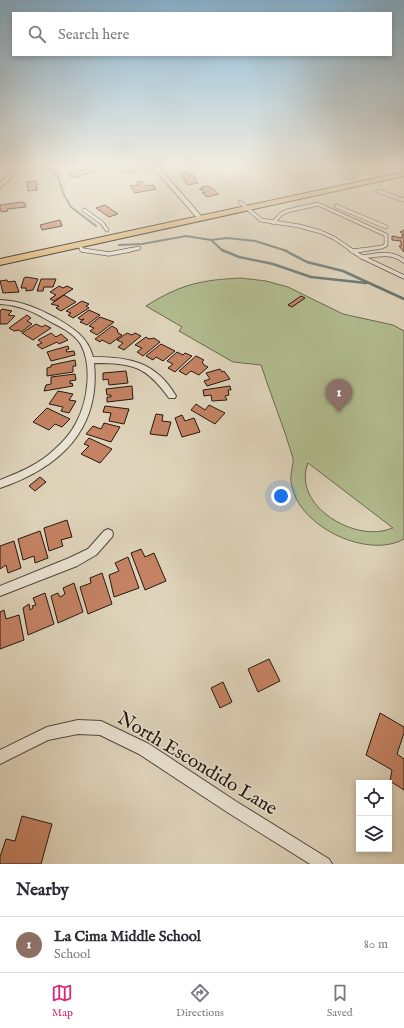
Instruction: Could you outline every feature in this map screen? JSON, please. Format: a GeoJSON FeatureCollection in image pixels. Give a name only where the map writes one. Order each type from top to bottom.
{"type":"FeatureCollection","features":[{"type":"Feature","properties":{"kind":"main road"},"geometry":{"type":"LineString","coordinates":[[0,262],[242,205]]}},
{"type":"Feature","properties":{"kind":"main road"},"geometry":{"type":"LineString","coordinates":[[0,253],[107,230],[198,215]]}},
{"type":"Feature","properties":{"kind":"street"},"geometry":{"type":"LineString","coordinates":[[189,205],[198,215]]}},
{"type":"Feature","properties":{"kind":"street"},"geometry":{"type":"LineString","coordinates":[[0,302],[33,303],[73,331],[84,344],[90,360],[91,390],[81,423],[68,442],[52,458],[29,473],[0,484]]}},
{"type":"Feature","properties":{"kind":"street"},"geometry":{"type":"LineString","coordinates":[[90,360],[123,360],[140,366],[160,379],[172,396]]}},
{"type":"Feature","properties":{"kind":"street"},"geometry":{"type":"LineString","coordinates":[[0,591],[72,562],[92,552],[108,534]]}},
{"type":"Feature","properties":{"kind":"street","name":"North Escondido Lane"},"geometry":{"type":"LineString","coordinates":[[0,757],[47,734],[78,727],[101,728],[144,749],[232,807],[324,864]]}},
{"type":"Feature","properties":{"kind":"lane"},"geometry":{"type":"LineString","coordinates":[[243,205],[261,220],[299,226],[321,232],[334,238],[362,257],[404,277]]}},
{"type":"Feature","properties":{"kind":"lane"},"geometry":{"type":"LineString","coordinates":[[274,223],[281,214],[287,211],[312,205]]}},
{"type":"Feature","properties":{"kind":"lane"},"geometry":{"type":"LineString","coordinates":[[321,205],[386,235],[386,245],[382,247],[353,251]]}},
{"type":"Feature","properties":{"kind":"lane"},"geometry":{"type":"LineString","coordinates":[[336,206],[386,227]]}},
{"type":"Feature","properties":{"kind":"lane"},"geometry":{"type":"LineString","coordinates":[[84,210],[102,223],[107,230]]}},
{"type":"Feature","properties":{"kind":"lane"},"geometry":{"type":"LineString","coordinates":[[79,244],[82,250],[109,254],[139,248]]}},
{"type":"Feature","properties":{"kind":"lane"},"geometry":{"type":"LineString","coordinates":[[362,257],[393,254],[404,261]]}},
{"type":"Feature","properties":{"kind":"green space"},"geometry":{"type":"Polygon","coordinates":[[[241,278],[266,281],[288,287],[343,314],[393,325],[404,331],[404,539],[390,544],[375,545],[359,543],[342,538],[327,530],[314,520],[303,509],[294,494],[291,478],[293,458],[261,365],[233,362],[179,331],[182,327],[146,306],[170,293],[192,284],[214,280],[241,278]],[[308,463],[305,479],[309,494],[318,507],[330,518],[346,526],[362,531],[378,532],[393,528],[308,463]]]}},
{"type":"Feature","properties":{"kind":"building"},"geometry":{"type":"Polygon","coordinates":[[[0,205],[26,205],[26,207],[7,209],[8,211],[1,212],[0,205]]]}},
{"type":"Feature","properties":{"kind":"building"},"geometry":{"type":"Polygon","coordinates":[[[105,205],[118,214],[109,217],[96,208],[105,205]]]}},
{"type":"Feature","properties":{"kind":"building"},"geometry":{"type":"Polygon","coordinates":[[[60,220],[62,226],[42,230],[40,225],[60,220]]]}},
{"type":"Feature","properties":{"kind":"building"},"geometry":{"type":"Polygon","coordinates":[[[404,230],[404,252],[399,246],[401,246],[401,241],[392,240],[392,236],[402,238],[402,233],[400,232],[404,230]]]}},
{"type":"Feature","properties":{"kind":"building"},"geometry":{"type":"Polygon","coordinates":[[[24,278],[38,279],[33,290],[26,291],[26,288],[21,288],[24,278]]]}},
{"type":"Feature","properties":{"kind":"building"},"geometry":{"type":"Polygon","coordinates":[[[41,279],[56,279],[53,287],[44,287],[43,291],[37,291],[41,279]]]}},
{"type":"Feature","properties":{"kind":"building"},"geometry":{"type":"Polygon","coordinates":[[[7,280],[8,282],[15,281],[19,292],[3,293],[0,281],[7,280]]]}},
{"type":"Feature","properties":{"kind":"building"},"geometry":{"type":"Polygon","coordinates":[[[59,286],[63,288],[67,286],[73,289],[54,301],[50,299],[56,295],[50,292],[59,286]]]}},
{"type":"Feature","properties":{"kind":"building"},"geometry":{"type":"Polygon","coordinates":[[[64,295],[76,302],[61,311],[56,308],[59,306],[51,304],[64,295]]]}},
{"type":"Feature","properties":{"kind":"building"},"geometry":{"type":"Polygon","coordinates":[[[301,296],[305,298],[292,307],[288,305],[301,296]]]}},
{"type":"Feature","properties":{"kind":"building"},"geometry":{"type":"Polygon","coordinates":[[[82,301],[89,304],[86,306],[89,308],[73,318],[68,315],[71,313],[66,311],[82,301]]]}},
{"type":"Feature","properties":{"kind":"building"},"geometry":{"type":"Polygon","coordinates":[[[2,309],[12,311],[8,315],[15,316],[7,324],[0,324],[0,311],[2,309]]]}},
{"type":"Feature","properties":{"kind":"building"},"geometry":{"type":"Polygon","coordinates":[[[89,310],[100,315],[87,325],[80,322],[84,319],[81,320],[78,318],[89,310]]]}},
{"type":"Feature","properties":{"kind":"building"},"geometry":{"type":"Polygon","coordinates":[[[27,315],[31,318],[27,321],[32,324],[21,332],[19,330],[14,331],[9,328],[27,315]]]}},
{"type":"Feature","properties":{"kind":"building"},"geometry":{"type":"Polygon","coordinates":[[[100,317],[114,322],[97,335],[90,331],[94,328],[89,326],[100,317]]]}},
{"type":"Feature","properties":{"kind":"building"},"geometry":{"type":"Polygon","coordinates":[[[36,324],[42,327],[45,325],[51,328],[33,340],[22,333],[36,324]]]}},
{"type":"Feature","properties":{"kind":"building"},"geometry":{"type":"Polygon","coordinates":[[[112,326],[122,335],[110,344],[102,340],[100,342],[95,339],[112,326]]]}},
{"type":"Feature","properties":{"kind":"building"},"geometry":{"type":"Polygon","coordinates":[[[51,333],[56,337],[61,334],[68,340],[59,344],[57,342],[42,349],[37,345],[42,343],[38,340],[51,333]]]}},
{"type":"Feature","properties":{"kind":"building"},"geometry":{"type":"Polygon","coordinates":[[[127,333],[132,335],[135,333],[141,336],[124,350],[118,347],[123,343],[117,340],[127,333]]]}},
{"type":"Feature","properties":{"kind":"building"},"geometry":{"type":"Polygon","coordinates":[[[146,337],[149,339],[154,338],[160,342],[143,356],[137,352],[142,348],[135,345],[146,337]]]}},
{"type":"Feature","properties":{"kind":"building"},"geometry":{"type":"Polygon","coordinates":[[[161,344],[175,351],[163,361],[156,357],[153,360],[146,356],[161,344]]]}},
{"type":"Feature","properties":{"kind":"building"},"geometry":{"type":"Polygon","coordinates":[[[68,346],[69,349],[66,350],[67,352],[74,351],[75,355],[51,361],[47,352],[68,346]]]}},
{"type":"Feature","properties":{"kind":"building"},"geometry":{"type":"Polygon","coordinates":[[[177,352],[183,355],[185,353],[192,356],[175,372],[168,368],[173,364],[167,361],[177,352]]]}},
{"type":"Feature","properties":{"kind":"building"},"geometry":{"type":"Polygon","coordinates":[[[196,356],[204,360],[202,362],[208,367],[199,375],[191,371],[186,375],[179,371],[196,356]]]}},
{"type":"Feature","properties":{"kind":"building"},"geometry":{"type":"Polygon","coordinates":[[[75,360],[76,366],[73,366],[73,372],[47,376],[47,368],[51,367],[51,365],[75,360]]]}},
{"type":"Feature","properties":{"kind":"building"},"geometry":{"type":"Polygon","coordinates":[[[220,369],[222,372],[224,371],[230,379],[207,386],[204,381],[210,379],[206,373],[220,369]]]}},
{"type":"Feature","properties":{"kind":"building"},"geometry":{"type":"Polygon","coordinates":[[[126,371],[128,383],[109,385],[108,379],[103,380],[103,373],[126,371]]]}},
{"type":"Feature","properties":{"kind":"building"},"geometry":{"type":"Polygon","coordinates":[[[75,374],[76,380],[70,381],[70,384],[72,383],[73,386],[44,391],[46,385],[51,384],[51,377],[75,374]]]}},
{"type":"Feature","properties":{"kind":"building"},"geometry":{"type":"Polygon","coordinates":[[[132,386],[133,399],[107,402],[107,397],[111,397],[111,395],[107,395],[106,389],[132,386]]]}},
{"type":"Feature","properties":{"kind":"building"},"geometry":{"type":"Polygon","coordinates":[[[230,386],[231,390],[228,390],[229,395],[225,396],[227,400],[212,401],[211,395],[204,396],[203,390],[230,386]]]}},
{"type":"Feature","properties":{"kind":"building"},"geometry":{"type":"Polygon","coordinates":[[[58,391],[73,394],[69,400],[76,401],[69,413],[61,411],[63,407],[49,404],[58,391]]]}},
{"type":"Feature","properties":{"kind":"building"},"geometry":{"type":"Polygon","coordinates":[[[196,404],[205,410],[209,405],[225,413],[215,424],[191,410],[196,404]]]}},
{"type":"Feature","properties":{"kind":"building"},"geometry":{"type":"Polygon","coordinates":[[[105,406],[129,409],[124,424],[109,421],[111,413],[103,412],[105,406]]]}},
{"type":"Feature","properties":{"kind":"building"},"geometry":{"type":"Polygon","coordinates":[[[47,408],[70,419],[62,427],[55,424],[49,430],[33,422],[47,408]]]}},
{"type":"Feature","properties":{"kind":"building"},"geometry":{"type":"Polygon","coordinates":[[[156,414],[163,415],[162,421],[171,422],[167,436],[150,434],[156,414]]]}},
{"type":"Feature","properties":{"kind":"building"},"geometry":{"type":"Polygon","coordinates":[[[182,415],[185,421],[194,418],[200,432],[182,437],[175,418],[182,415]]]}},
{"type":"Feature","properties":{"kind":"building"},"geometry":{"type":"Polygon","coordinates":[[[104,423],[120,427],[111,442],[86,434],[93,426],[101,429],[104,423]]]}},
{"type":"Feature","properties":{"kind":"building"},"geometry":{"type":"Polygon","coordinates":[[[89,438],[112,449],[100,463],[81,454],[89,446],[84,444],[89,438]]]}},
{"type":"Feature","properties":{"kind":"building"},"geometry":{"type":"Polygon","coordinates":[[[40,477],[46,482],[35,491],[29,486],[40,477]]]}},
{"type":"Feature","properties":{"kind":"building"},"geometry":{"type":"Polygon","coordinates":[[[67,520],[72,537],[61,540],[63,546],[49,551],[44,528],[67,520]]]}},
{"type":"Feature","properties":{"kind":"building"},"geometry":{"type":"Polygon","coordinates":[[[40,531],[48,558],[35,563],[34,556],[23,560],[18,539],[40,531]]]}},
{"type":"Feature","properties":{"kind":"building"},"geometry":{"type":"Polygon","coordinates":[[[14,541],[21,568],[8,573],[6,565],[0,569],[0,546],[14,541]]]}},
{"type":"Feature","properties":{"kind":"building"},"geometry":{"type":"Polygon","coordinates":[[[141,549],[145,557],[154,553],[166,581],[145,590],[131,553],[141,549]]]}},
{"type":"Feature","properties":{"kind":"building"},"geometry":{"type":"Polygon","coordinates":[[[128,557],[139,588],[114,597],[109,575],[119,571],[115,563],[128,557]]]}},
{"type":"Feature","properties":{"kind":"building"},"geometry":{"type":"Polygon","coordinates":[[[102,573],[112,604],[88,614],[80,587],[91,583],[90,578],[102,573]]]}},
{"type":"Feature","properties":{"kind":"building"},"geometry":{"type":"Polygon","coordinates":[[[74,583],[83,612],[58,623],[51,596],[58,593],[60,597],[65,594],[63,588],[74,583]]]}},
{"type":"Feature","properties":{"kind":"building"},"geometry":{"type":"Polygon","coordinates":[[[45,593],[54,624],[28,635],[23,608],[29,604],[30,610],[33,608],[32,606],[36,605],[33,598],[45,593]]]}},
{"type":"Feature","properties":{"kind":"building"},"geometry":{"type":"Polygon","coordinates":[[[4,610],[6,619],[19,615],[24,640],[0,649],[0,612],[4,610]]]}},
{"type":"Feature","properties":{"kind":"building"},"geometry":{"type":"Polygon","coordinates":[[[269,659],[280,681],[258,692],[248,669],[269,659]]]}},
{"type":"Feature","properties":{"kind":"building"},"geometry":{"type":"Polygon","coordinates":[[[223,682],[232,702],[220,708],[211,688],[223,682]]]}},
{"type":"Feature","properties":{"kind":"building"},"geometry":{"type":"Polygon","coordinates":[[[380,713],[404,727],[404,733],[397,754],[404,759],[404,790],[390,780],[392,770],[366,755],[380,713]]]}},
{"type":"Feature","properties":{"kind":"building"},"geometry":{"type":"Polygon","coordinates":[[[22,816],[52,824],[41,864],[0,864],[0,857],[6,839],[15,841],[22,816]]]}},
{"type":"Feature","properties":{"kind":"waterway"},"geometry":{"type":"LineString","coordinates":[[70,205],[96,226]]}},
{"type":"Feature","properties":{"kind":"waterway"},"geometry":{"type":"LineString","coordinates":[[119,245],[142,244],[186,236],[211,240]]}},
{"type":"Feature","properties":{"kind":"waterway"},"geometry":{"type":"LineString","coordinates":[[211,240],[227,238],[255,241],[284,250]]}},
{"type":"Feature","properties":{"kind":"waterway"},"geometry":{"type":"LineString","coordinates":[[211,240],[223,251]]}},
{"type":"Feature","properties":{"kind":"waterway"},"geometry":{"type":"LineString","coordinates":[[222,250],[239,257],[273,264],[311,277],[366,283]]}},
{"type":"Feature","properties":{"kind":"waterway"},"geometry":{"type":"LineString","coordinates":[[284,250],[307,262],[343,271],[404,299]]}},
{"type":"Feature","properties":{"kind":"place","name":"La Cima Middle School"},"geometry":{"type":"Point","coordinates":[339,412]}}]}
